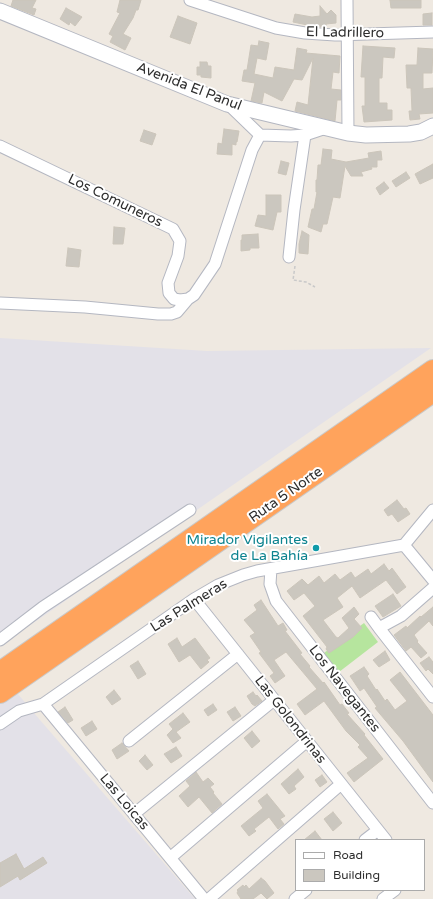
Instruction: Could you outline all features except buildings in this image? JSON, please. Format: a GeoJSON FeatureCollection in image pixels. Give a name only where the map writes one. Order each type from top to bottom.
{"type":"FeatureCollection","features":[{"type":"Feature","properties":{"kind":"highway","name":"Ruta 5 Norte"},"geometry":{"type":"LineString","coordinates":[[0,672],[433,370]]}},
{"type":"Feature","properties":{"kind":"highway","name":"Ruta 5 Norte"},"geometry":{"type":"LineString","coordinates":[[0,693],[433,392]]}},
{"type":"Feature","properties":{"kind":"street","name":"El Ladrillero"},"geometry":{"type":"LineString","coordinates":[[190,0],[262,24],[290,31],[320,35],[433,32]]}},
{"type":"Feature","properties":{"kind":"street"},"geometry":{"type":"LineString","coordinates":[[347,0],[348,133]]}},
{"type":"Feature","properties":{"kind":"street","name":"Avenida El Panul"},"geometry":{"type":"LineString","coordinates":[[0,11],[227,104],[348,133],[366,135],[409,134],[421,132],[433,126]]}},
{"type":"Feature","properties":{"kind":"street"},"geometry":{"type":"LineString","coordinates":[[227,104],[260,135],[305,135],[326,128]]}},
{"type":"Feature","properties":{"kind":"street"},"geometry":{"type":"LineString","coordinates":[[0,303],[85,307],[158,314],[171,314],[177,312],[188,299],[194,295],[215,264],[252,150],[260,135]]}},
{"type":"Feature","properties":{"kind":"street"},"geometry":{"type":"LineString","coordinates":[[289,257],[305,135]]}},
{"type":"Feature","properties":{"kind":"street","name":"Los Comuneros"},"geometry":{"type":"LineString","coordinates":[[0,146],[173,229],[180,241],[178,256],[168,283],[169,293],[174,299],[188,299]]}},
{"type":"Feature","properties":{"kind":"street"},"geometry":{"type":"LineString","coordinates":[[0,640],[43,607],[190,510]]}},
{"type":"Feature","properties":{"kind":"street"},"geometry":{"type":"LineString","coordinates":[[433,510],[404,545],[433,580]]}},
{"type":"Feature","properties":{"kind":"street","name":"Las Palmeras"},"geometry":{"type":"LineString","coordinates":[[0,724],[19,711],[43,704],[194,599],[230,579],[250,573],[404,545]]}},
{"type":"Feature","properties":{"kind":"street","name":"Los Navegantes"},"geometry":{"type":"LineString","coordinates":[[271,569],[270,584],[276,601],[432,798]]}},
{"type":"Feature","properties":{"kind":"street"},"geometry":{"type":"LineString","coordinates":[[379,628],[401,616],[433,588]]}},
{"type":"Feature","properties":{"kind":"street","name":"Las Golondrinas"},"geometry":{"type":"LineString","coordinates":[[194,599],[385,839]]}},
{"type":"Feature","properties":{"kind":"street"},"geometry":{"type":"LineString","coordinates":[[371,617],[433,698]]}},
{"type":"Feature","properties":{"kind":"street"},"geometry":{"type":"LineString","coordinates":[[129,741],[238,654]]}},
{"type":"Feature","properties":{"kind":"street"},"geometry":{"type":"LineString","coordinates":[[134,814],[274,700]]}},
{"type":"Feature","properties":{"kind":"street","name":"Las Loicas"},"geometry":{"type":"LineString","coordinates":[[43,704],[204,899]]}},
{"type":"Feature","properties":{"kind":"street"},"geometry":{"type":"LineString","coordinates":[[170,858],[307,741]]}},
{"type":"Feature","properties":{"kind":"street"},"geometry":{"type":"LineString","coordinates":[[209,899],[341,784]]}},
{"type":"Feature","properties":{"kind":"street"},"geometry":{"type":"LineString","coordinates":[[366,839],[378,830]]}},
{"type":"Feature","properties":{"kind":"street"},"geometry":{"type":"LineString","coordinates":[[295,899],[305,891]]}},
{"type":"Feature","properties":{"kind":"street"},"geometry":{"type":"LineString","coordinates":[[383,899],[394,891]]}},
{"type":"Feature","properties":{"kind":"path"},"geometry":{"type":"LineString","coordinates":[[289,257],[296,264],[293,280],[306,282],[315,287]]}},
{"type":"Feature","properties":{"kind":"shaded area"},"geometry":{"type":"Polygon","coordinates":[[[0,338],[207,351],[431,348],[0,646],[0,338]]]}},
{"type":"Feature","properties":{"kind":"shaded area"},"geometry":{"type":"Polygon","coordinates":[[[0,673],[40,720],[195,899],[0,899],[0,673]]]}},
{"type":"Feature","properties":{"kind":"green space"},"geometry":{"type":"Polygon","coordinates":[[[364,623],[378,642],[339,672],[324,653],[364,623]]]}},
{"type":"Feature","properties":{"kind":"place","name":"Mirador Vigilantes de La Bahía"},"geometry":{"type":"Point","coordinates":[316,548]}}]}
